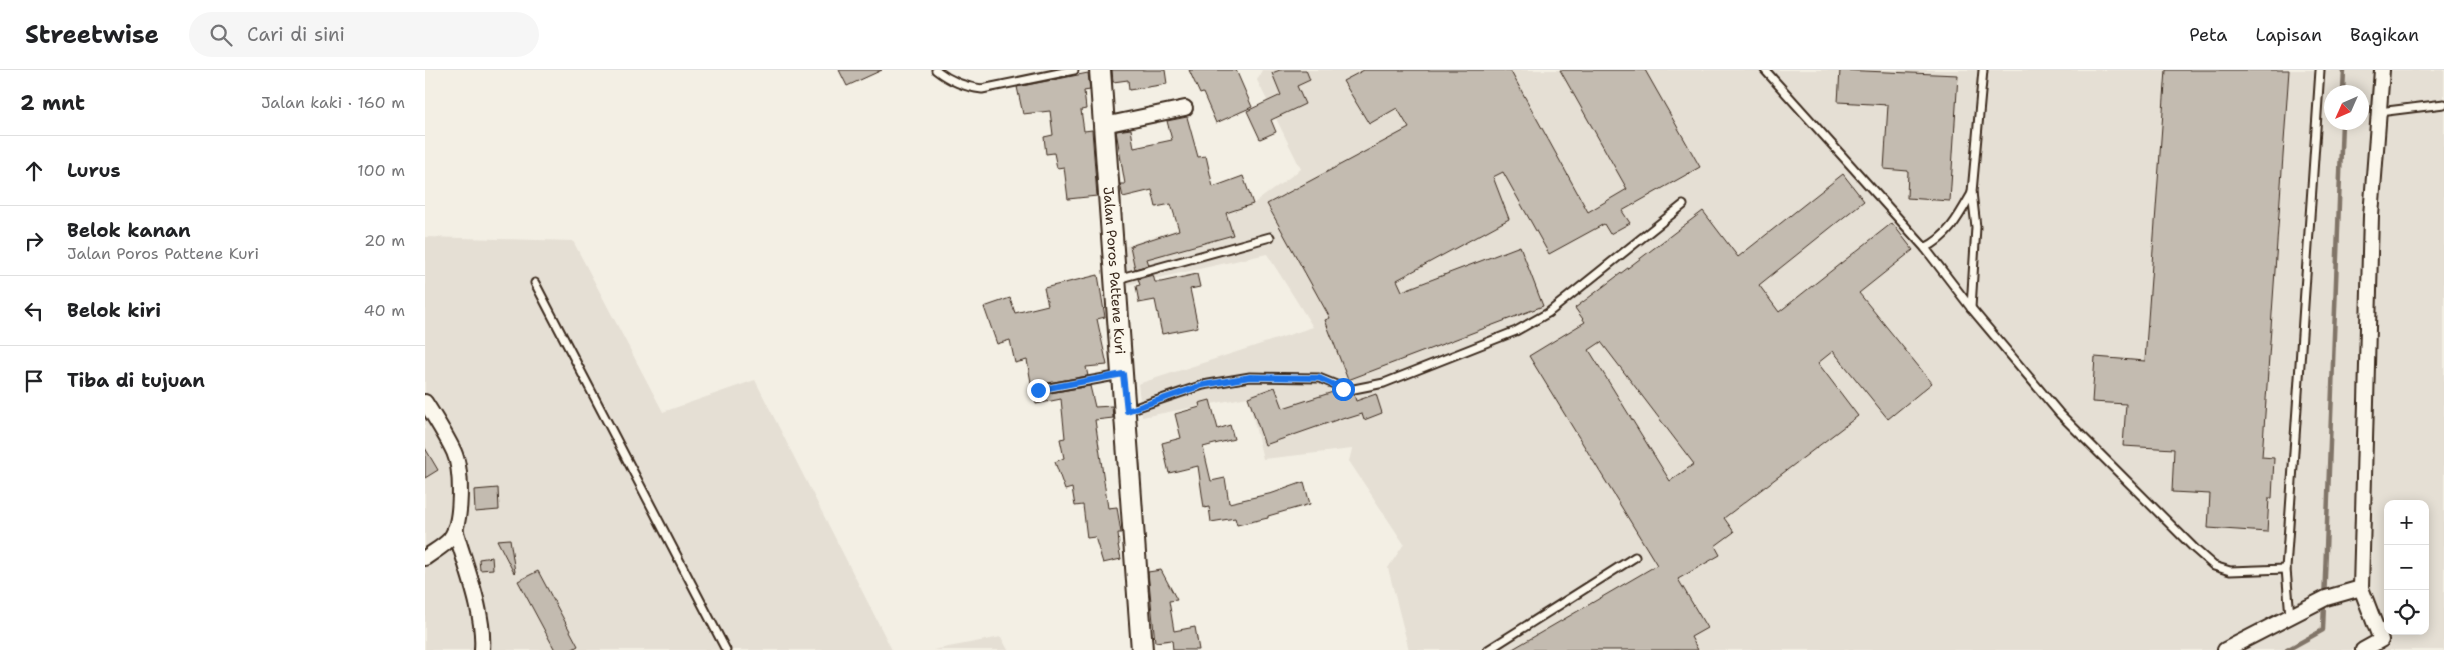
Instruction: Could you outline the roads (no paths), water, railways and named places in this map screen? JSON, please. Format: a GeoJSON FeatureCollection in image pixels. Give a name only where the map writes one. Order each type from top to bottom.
{"type":"FeatureCollection","features":[{"type":"Feature","properties":{"kind":"street","name":"Jalan Poros Pattene Kuri"},"geometry":{"type":"LineString","coordinates":[[1100,70],[1127,411],[1143,650]]}},
{"type":"Feature","properties":{"kind":"street"},"geometry":{"type":"LineString","coordinates":[[2363,650],[2383,645],[2361,588],[2371,216],[2382,70]]}},
{"type":"Feature","properties":{"kind":"street"},"geometry":{"type":"LineString","coordinates":[[1104,125],[1185,108]]}},
{"type":"Feature","properties":{"kind":"street"},"geometry":{"type":"LineString","coordinates":[[425,402],[455,454],[460,483],[459,508],[455,529],[450,539],[425,558]]}},
{"type":"Feature","properties":{"kind":"street"},"geometry":{"type":"LineString","coordinates":[[455,529],[477,609],[483,640],[482,650]]}},
{"type":"Feature","properties":{"kind":"street"},"geometry":{"type":"LineString","coordinates":[[2225,650],[2332,596],[2361,588]]}},
{"type":"Feature","properties":{"kind":"lane"},"geometry":{"type":"LineString","coordinates":[[936,70],[967,88],[982,89],[1074,70]]}},
{"type":"Feature","properties":{"kind":"lane"},"geometry":{"type":"LineString","coordinates":[[1765,70],[1925,248],[1971,308],[2060,414],[2202,555],[2214,566],[2230,571],[2287,569]]}},
{"type":"Feature","properties":{"kind":"lane"},"geometry":{"type":"LineString","coordinates":[[1971,308],[1976,227],[1972,192],[1983,70]]}},
{"type":"Feature","properties":{"kind":"lane"},"geometry":{"type":"LineString","coordinates":[[2290,616],[2287,569],[2320,70]]}},
{"type":"Feature","properties":{"kind":"lane"},"geometry":{"type":"LineString","coordinates":[[2379,112],[2444,104]]}},
{"type":"Feature","properties":{"kind":"lane"},"geometry":{"type":"LineString","coordinates":[[1925,248],[1938,241],[1954,224],[1972,192]]}},
{"type":"Feature","properties":{"kind":"lane"},"geometry":{"type":"LineString","coordinates":[[1127,411],[1203,385],[1250,377],[1319,378],[1349,390],[1384,383],[1516,331],[1548,312],[1683,205]]}},
{"type":"Feature","properties":{"kind":"lane"},"geometry":{"type":"LineString","coordinates":[[1116,279],[1270,237]]}},
{"type":"Feature","properties":{"kind":"lane"},"geometry":{"type":"LineString","coordinates":[[535,283],[726,650]]}},
{"type":"Feature","properties":{"kind":"lane"},"geometry":{"type":"LineString","coordinates":[[1038,390],[1123,374]]}},
{"type":"Feature","properties":{"kind":"lane"},"geometry":{"type":"LineString","coordinates":[[1488,650],[1635,557]]}},
{"type":"Feature","properties":{"kind":"waterway"},"geometry":{"type":"LineString","coordinates":[[2343,85],[2344,70]]}},
{"type":"Feature","properties":{"kind":"waterway"},"geometry":{"type":"LineString","coordinates":[[2287,650],[2323,630],[2342,130]]}}]}
